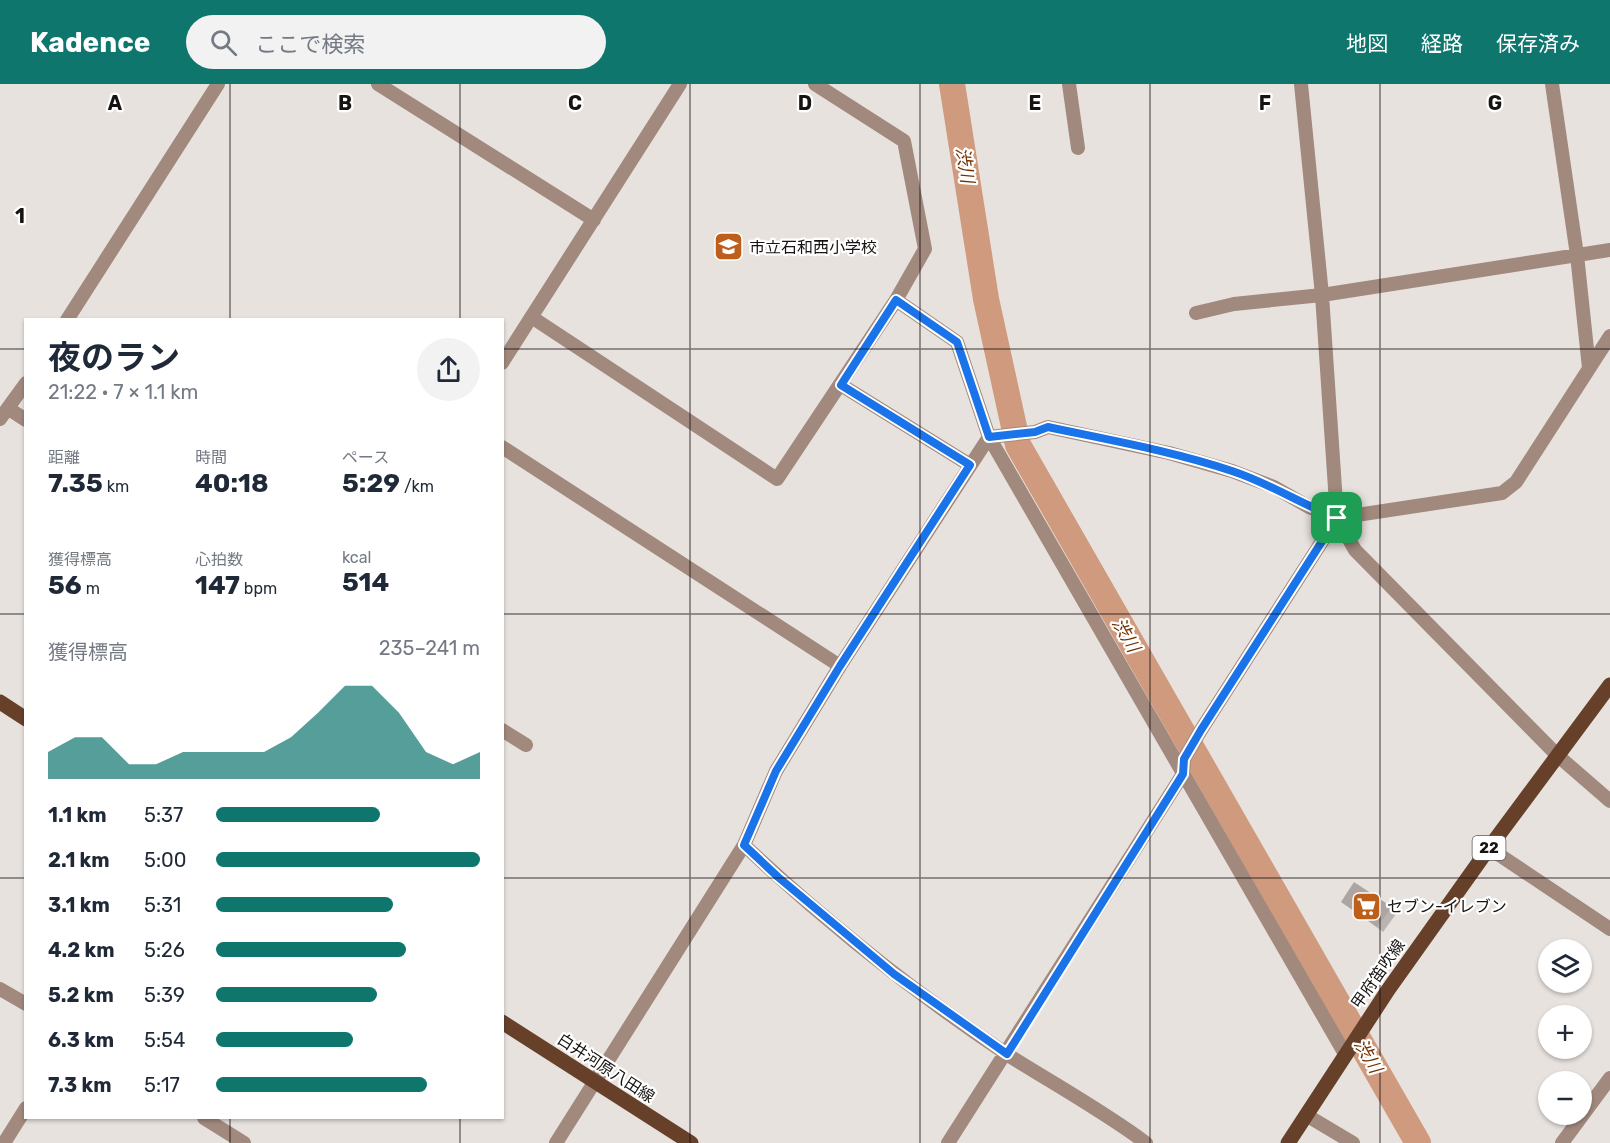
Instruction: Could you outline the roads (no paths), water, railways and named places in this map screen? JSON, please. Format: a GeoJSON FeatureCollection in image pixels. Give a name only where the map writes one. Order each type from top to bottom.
{"type":"FeatureCollection","features":[{"type":"Feature","properties":{"kind":"main road","name":"甲府笛吹線"},"geometry":{"type":"LineString","coordinates":[[1288,1143],[1372,1013],[1489,848],[1610,685]]}},
{"type":"Feature","properties":{"kind":"main road"},"geometry":{"type":"LineString","coordinates":[[0,702],[24,718]]}},
{"type":"Feature","properties":{"kind":"main road","name":"白井河原八田線"},"geometry":{"type":"LineString","coordinates":[[504,1023],[691,1143]]}},
{"type":"Feature","properties":{"kind":"street"},"geometry":{"type":"LineString","coordinates":[[68,318],[218,84]]}},
{"type":"Feature","properties":{"kind":"street"},"geometry":{"type":"LineString","coordinates":[[378,84],[594,220]]}},
{"type":"Feature","properties":{"kind":"street"},"geometry":{"type":"LineString","coordinates":[[504,360],[680,84]]}},
{"type":"Feature","properties":{"kind":"street"},"geometry":{"type":"LineString","coordinates":[[532,318],[777,479],[896,300],[925,249],[904,141],[815,84]]}},
{"type":"Feature","properties":{"kind":"street"},"geometry":{"type":"LineString","coordinates":[[1069,84],[1078,148]]}},
{"type":"Feature","properties":{"kind":"street"},"geometry":{"type":"LineString","coordinates":[[1301,84],[1322,295],[1337,518],[1355,550],[1557,755],[1610,801]]}},
{"type":"Feature","properties":{"kind":"street"},"geometry":{"type":"LineString","coordinates":[[1552,84],[1577,255],[1589,368]]}},
{"type":"Feature","properties":{"kind":"street"},"geometry":{"type":"LineString","coordinates":[[1196,313],[1234,304],[1322,295],[1610,250]]}},
{"type":"Feature","properties":{"kind":"street"},"geometry":{"type":"LineString","coordinates":[[896,300],[957,342],[996,437],[1183,774],[1348,1050]]}},
{"type":"Feature","properties":{"kind":"street"},"geometry":{"type":"LineString","coordinates":[[556,1143],[744,845],[776,771],[840,666],[970,465],[996,437],[1035,432],[1048,427],[1169,453],[1274,487],[1309,507],[1337,518],[1502,493],[1516,482],[1610,336]]}},
{"type":"Feature","properties":{"kind":"street"},"geometry":{"type":"LineString","coordinates":[[841,385],[970,465]]}},
{"type":"Feature","properties":{"kind":"street"},"geometry":{"type":"LineString","coordinates":[[24,386],[4,414],[24,419]]}},
{"type":"Feature","properties":{"kind":"street"},"geometry":{"type":"LineString","coordinates":[[504,448],[840,666]]}},
{"type":"Feature","properties":{"kind":"street"},"geometry":{"type":"LineString","coordinates":[[948,1143],[1007,1054],[1183,774],[1184,759],[1201,730],[1337,518]]}},
{"type":"Feature","properties":{"kind":"street"},"geometry":{"type":"LineString","coordinates":[[504,731],[526,745]]}},
{"type":"Feature","properties":{"kind":"street"},"geometry":{"type":"LineString","coordinates":[[744,845],[778,877],[894,974],[1007,1054],[1146,1143]]}},
{"type":"Feature","properties":{"kind":"street"},"geometry":{"type":"LineString","coordinates":[[1489,848],[1610,929]]}},
{"type":"Feature","properties":{"kind":"street"},"geometry":{"type":"LineString","coordinates":[[0,988],[24,1004]]}},
{"type":"Feature","properties":{"kind":"street"},"geometry":{"type":"LineString","coordinates":[[1562,1143],[1610,1078]]}},
{"type":"Feature","properties":{"kind":"street"},"geometry":{"type":"LineString","coordinates":[[4,1143],[24,1111]]}},
{"type":"Feature","properties":{"kind":"street"},"geometry":{"type":"LineString","coordinates":[[1306,1115],[1353,1143]]}},
{"type":"Feature","properties":{"kind":"street"},"geometry":{"type":"LineString","coordinates":[[206,1119],[244,1143]]}},
{"type":"Feature","properties":{"kind":"waterway","name":"渋川"},"geometry":{"type":"LineString","coordinates":[[952,84],[986,299],[1018,445],[1418,1143]]}},
{"type":"Feature","properties":{"kind":"place","name":"市立石和西小学校"},"geometry":{"type":"Point","coordinates":[728,247]}},
{"type":"Feature","properties":{"kind":"place","name":"セブン-イレブン"},"geometry":{"type":"Point","coordinates":[1366,906]}}]}
